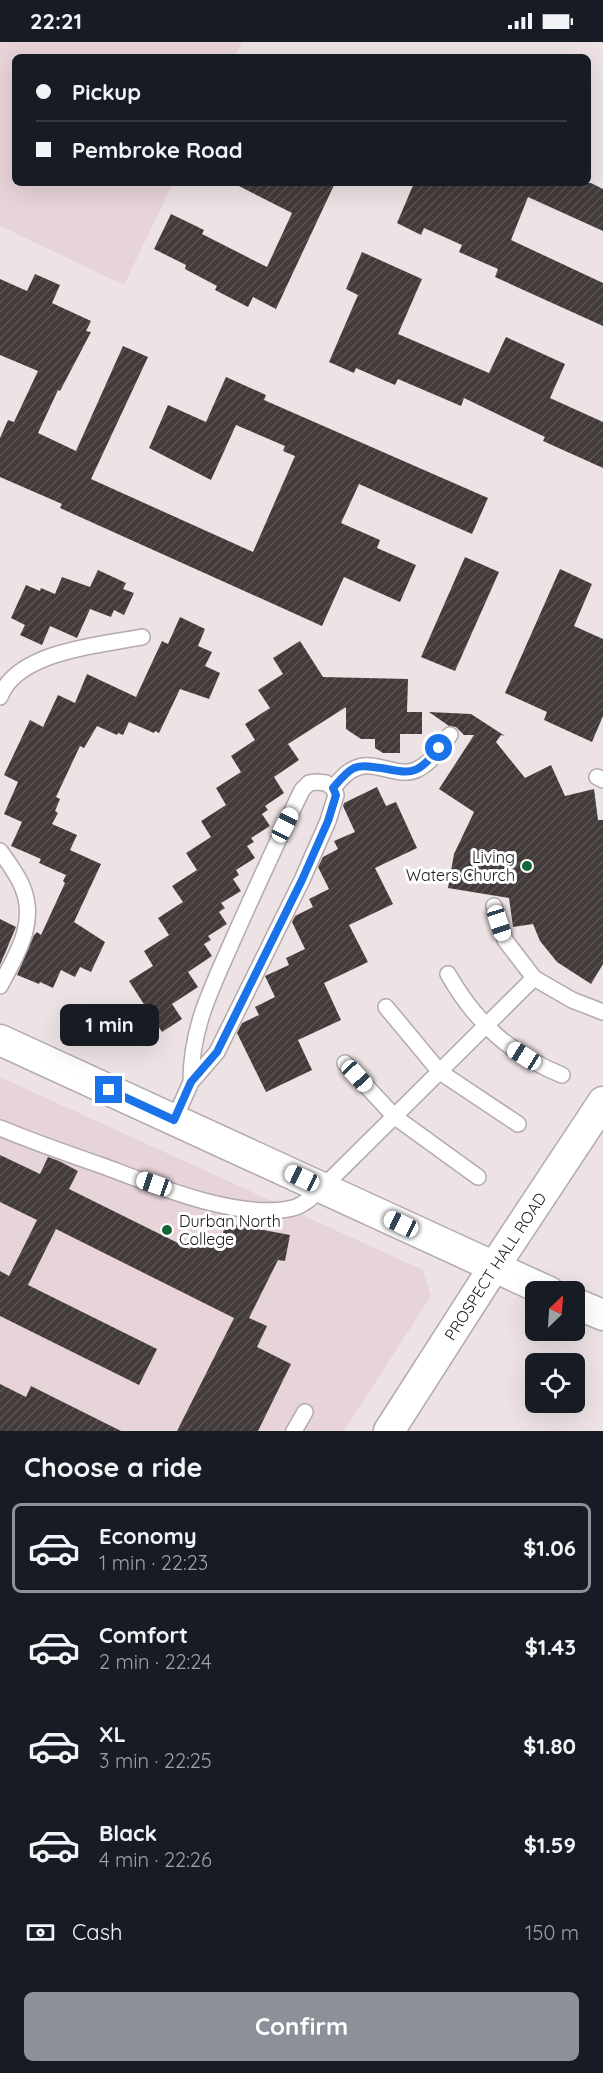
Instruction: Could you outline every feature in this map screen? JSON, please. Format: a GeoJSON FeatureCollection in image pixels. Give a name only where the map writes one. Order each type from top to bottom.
{"type":"FeatureCollection","features":[{"type":"Feature","properties":{"kind":"street"},"geometry":{"type":"LineString","coordinates":[[0,1040],[525,1281]]}},
{"type":"Feature","properties":{"kind":"street","name":"PROSPECT HALL ROAD"},"geometry":{"type":"LineString","coordinates":[[389,1431],[603,1102]]}},
{"type":"Feature","properties":{"kind":"street"},"geometry":{"type":"LineString","coordinates":[[585,1308],[603,1315]]}},
{"type":"Feature","properties":{"kind":"lane"},"geometry":{"type":"LineString","coordinates":[[0,697],[16,675],[32,663],[61,654],[142,638]]}},
{"type":"Feature","properties":{"kind":"lane"},"geometry":{"type":"LineString","coordinates":[[333,788],[355,768],[368,766],[408,773],[418,770],[429,762],[450,735]]}},
{"type":"Feature","properties":{"kind":"lane"},"geometry":{"type":"LineString","coordinates":[[174,1120],[191,1082],[217,1052],[255,978],[328,821],[336,795],[333,788],[326,783],[309,783],[302,790],[274,846],[204,1006],[195,1032],[191,1056],[191,1082]]}},
{"type":"Feature","properties":{"kind":"lane"},"geometry":{"type":"LineString","coordinates":[[0,851],[22,884],[27,900],[28,921],[24,938],[0,986]]}},
{"type":"Feature","properties":{"kind":"lane"},"geometry":{"type":"LineString","coordinates":[[494,906],[505,940],[534,978],[572,999],[603,1012]]}},
{"type":"Feature","properties":{"kind":"lane"},"geometry":{"type":"LineString","coordinates":[[448,974],[463,999],[486,1027],[509,1047],[539,1066],[562,1075]]}},
{"type":"Feature","properties":{"kind":"lane"},"geometry":{"type":"LineString","coordinates":[[0,1128],[197,1199],[254,1209],[291,1208],[301,1205],[323,1187],[534,978]]}},
{"type":"Feature","properties":{"kind":"lane"},"geometry":{"type":"LineString","coordinates":[[386,1007],[440,1072],[518,1124]]}},
{"type":"Feature","properties":{"kind":"lane"},"geometry":{"type":"LineString","coordinates":[[345,1063],[395,1117],[478,1177]]}},
{"type":"Feature","properties":{"kind":"lane"},"geometry":{"type":"LineString","coordinates":[[294,1431],[305,1412]]}},
{"type":"Feature","properties":{"kind":"shaded area"},"geometry":{"type":"Polygon","coordinates":[[[0,42],[242,42],[236,54],[12,54],[12,186],[172,186],[124,285],[0,226],[0,42]]]}},
{"type":"Feature","properties":{"kind":"shaded area","name":"Durban North College"},"geometry":{"type":"Polygon","coordinates":[[[0,1077],[423,1270],[431,1296],[344,1431],[0,1431],[0,1077]]]}},
{"type":"Feature","properties":{"kind":"building"},"geometry":{"type":"Polygon","coordinates":[[[591,183],[603,189],[603,231],[528,197],[511,240],[603,283],[603,326],[495,277],[498,269],[459,252],[462,245],[424,228],[421,235],[397,223],[413,186],[591,186],[591,183]]]}},
{"type":"Feature","properties":{"kind":"building"},"geometry":{"type":"Polygon","coordinates":[[[239,186],[334,186],[276,309],[253,297],[248,307],[215,290],[217,286],[185,269],[186,265],[154,249],[171,214],[204,230],[202,234],[267,267],[292,213],[239,186]]]}},
{"type":"Feature","properties":{"kind":"building"},"geometry":{"type":"Polygon","coordinates":[[[362,252],[422,279],[398,334],[489,373],[506,337],[565,364],[550,398],[603,422],[603,468],[543,441],[545,437],[464,398],[461,406],[398,379],[395,385],[356,368],[354,373],[329,362],[358,295],[346,289],[362,252]]]}},
{"type":"Feature","properties":{"kind":"building"},"geometry":{"type":"Polygon","coordinates":[[[35,274],[60,285],[52,303],[91,321],[86,331],[91,332],[60,391],[58,390],[38,433],[76,451],[123,346],[148,357],[91,479],[253,552],[295,456],[283,451],[285,446],[236,425],[211,480],[149,448],[168,405],[206,422],[226,377],[266,395],[264,400],[488,498],[472,534],[359,484],[341,523],[380,540],[377,548],[416,565],[400,602],[344,577],[322,626],[60,508],[62,504],[0,477],[0,438],[8,420],[14,422],[38,371],[0,355],[0,279],[27,291],[35,274]]]}},
{"type":"Feature","properties":{"kind":"building"},"geometry":{"type":"Polygon","coordinates":[[[465,557],[499,572],[455,671],[421,657],[465,557]]]}},
{"type":"Feature","properties":{"kind":"building"},"geometry":{"type":"Polygon","coordinates":[[[560,569],[592,584],[574,626],[603,639],[603,716],[592,742],[544,720],[547,712],[505,693],[560,569]]]}},
{"type":"Feature","properties":{"kind":"building"},"geometry":{"type":"Polygon","coordinates":[[[98,570],[126,583],[123,589],[134,593],[124,615],[114,610],[111,617],[90,609],[77,638],[50,626],[42,645],[20,635],[25,625],[11,618],[26,585],[55,594],[62,577],[90,587],[98,570]]]}},
{"type":"Feature","properties":{"kind":"building"},"geometry":{"type":"Polygon","coordinates":[[[180,617],[205,629],[198,646],[212,652],[205,666],[220,673],[209,699],[180,689],[159,733],[129,722],[123,735],[118,733],[117,735],[97,726],[84,748],[80,746],[56,797],[60,799],[55,811],[58,813],[52,824],[77,835],[70,850],[101,864],[74,922],[105,942],[91,972],[80,967],[75,977],[61,970],[53,988],[17,975],[34,935],[37,932],[41,935],[65,883],[63,881],[66,875],[39,863],[41,859],[11,846],[22,822],[4,814],[18,782],[4,775],[30,720],[43,727],[58,695],[75,703],[87,674],[136,697],[162,641],[168,644],[180,617]]]}},
{"type":"Feature","properties":{"kind":"building"},"geometry":{"type":"Polygon","coordinates":[[[300,641],[323,677],[408,679],[407,712],[422,712],[422,734],[400,734],[400,753],[383,753],[375,748],[375,739],[361,739],[346,729],[346,707],[288,744],[299,760],[274,777],[284,793],[265,806],[268,810],[262,814],[270,826],[251,838],[254,842],[247,846],[255,858],[236,870],[239,875],[233,879],[241,891],[221,903],[225,908],[219,912],[227,924],[208,936],[211,940],[204,944],[212,956],[188,972],[198,987],[172,1004],[182,1019],[162,1032],[129,981],[153,966],[144,951],[169,935],[158,918],[183,902],[172,886],[197,870],[186,853],[211,837],[201,821],[226,805],[216,788],[241,772],[231,756],[255,740],[245,724],[270,708],[258,690],[283,674],[273,658],[300,641]]]}},
{"type":"Feature","properties":{"kind":"building","name":"Living Waters Church"},"geometry":{"type":"Polygon","coordinates":[[[429,712],[471,714],[505,736],[501,735],[496,742],[525,778],[551,765],[565,796],[594,789],[598,820],[603,820],[603,964],[591,984],[557,962],[540,941],[533,924],[513,927],[509,898],[448,888],[454,854],[474,812],[439,789],[474,735],[464,735],[456,727],[449,726],[429,712]]]}},
{"type":"Feature","properties":{"kind":"building"},"geometry":{"type":"Polygon","coordinates":[[[377,787],[386,806],[396,802],[417,848],[375,868],[393,904],[349,925],[368,962],[324,983],[341,1020],[298,1040],[312,1070],[266,1092],[237,1033],[242,1023],[259,1015],[255,1007],[275,997],[265,976],[289,965],[286,958],[305,949],[292,922],[295,916],[313,907],[309,899],[329,889],[318,867],[323,857],[338,849],[334,841],[355,832],[343,806],[344,803],[377,787]]]}},
{"type":"Feature","properties":{"kind":"building"},"geometry":{"type":"Polygon","coordinates":[[[0,919],[16,927],[0,965],[0,919]]]}},
{"type":"Feature","properties":{"kind":"building"},"geometry":{"type":"Polygon","coordinates":[[[0,1155],[40,1174],[48,1157],[59,1161],[78,1171],[69,1189],[190,1249],[199,1232],[221,1243],[225,1223],[290,1235],[285,1261],[278,1260],[249,1318],[267,1326],[257,1347],[291,1364],[258,1431],[177,1431],[234,1318],[56,1229],[28,1285],[157,1349],[139,1385],[0,1316],[0,1271],[9,1276],[37,1220],[0,1202],[0,1155]]]}},
{"type":"Feature","properties":{"kind":"building"},"geometry":{"type":"Polygon","coordinates":[[[0,1384],[26,1397],[31,1386],[121,1431],[0,1431],[0,1384]]]}},
{"type":"Feature","properties":{"kind":"place","name":"Living Waters Church"},"geometry":{"type":"Point","coordinates":[527,866]}},
{"type":"Feature","properties":{"kind":"place","name":"Durban North College"},"geometry":{"type":"Point","coordinates":[167,1230]}},
{"type":"Feature","properties":{"kind":"route"},"geometry":{"type":"LineString","coordinates":[[109,1090],[174,1120],[191,1082],[217,1052],[302,880],[328,821],[336,795],[333,788],[355,768],[368,766],[408,773],[418,770],[429,762],[439,748]]}}]}
